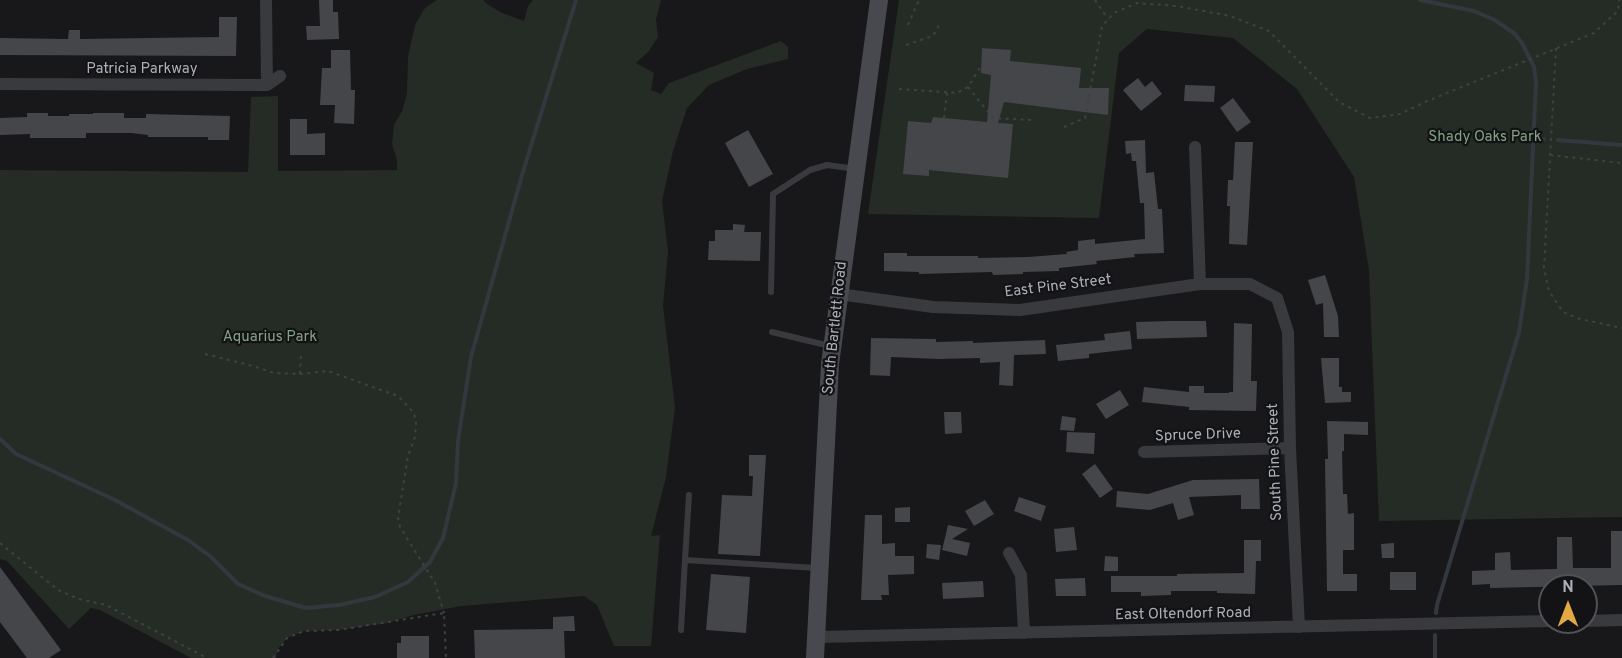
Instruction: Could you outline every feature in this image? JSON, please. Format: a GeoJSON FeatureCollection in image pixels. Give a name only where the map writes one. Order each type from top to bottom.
{"type":"FeatureCollection","features":[{"type":"Feature","properties":{"kind":"main road","name":"South Bartlett Road"},"geometry":{"type":"LineString","coordinates":[[815,658],[832,347],[879,0]]}},
{"type":"Feature","properties":{"kind":"street"},"geometry":{"type":"LineString","coordinates":[[266,0],[267,85]]}},
{"type":"Feature","properties":{"kind":"street"},"geometry":{"type":"LineString","coordinates":[[267,85],[280,76]]}},
{"type":"Feature","properties":{"kind":"street","name":"Patricia Parkway"},"geometry":{"type":"LineString","coordinates":[[0,84],[267,85]]}},
{"type":"Feature","properties":{"kind":"street"},"geometry":{"type":"LineString","coordinates":[[1195,147],[1200,284]]}},
{"type":"Feature","properties":{"kind":"street","name":"East Pine Street"},"geometry":{"type":"LineString","coordinates":[[839,294],[933,307],[1020,310],[1200,284],[1250,284],[1277,298]]}},
{"type":"Feature","properties":{"kind":"street","name":"South Pine Street"},"geometry":{"type":"LineString","coordinates":[[1277,298],[1288,332],[1290,448],[1299,627]]}},
{"type":"Feature","properties":{"kind":"street","name":"Spruce Drive"},"geometry":{"type":"LineString","coordinates":[[1144,452],[1290,448]]}},
{"type":"Feature","properties":{"kind":"street"},"geometry":{"type":"LineString","coordinates":[[1009,553],[1021,575],[1024,633]]}},
{"type":"Feature","properties":{"kind":"street"},"geometry":{"type":"LineString","coordinates":[[1598,621],[1622,620]]}},
{"type":"Feature","properties":{"kind":"street","name":"East Oltendorf Road"},"geometry":{"type":"LineString","coordinates":[[817,637],[1538,621]]}},
{"type":"Feature","properties":{"kind":"lane"},"geometry":{"type":"LineString","coordinates":[[771,292],[773,194],[810,170],[827,165],[856,170]]}},
{"type":"Feature","properties":{"kind":"lane"},"geometry":{"type":"LineString","coordinates":[[772,332],[832,347]]}},
{"type":"Feature","properties":{"kind":"lane"},"geometry":{"type":"LineString","coordinates":[[681,630],[689,495]]}},
{"type":"Feature","properties":{"kind":"lane"},"geometry":{"type":"LineString","coordinates":[[685,560],[820,568]]}},
{"type":"Feature","properties":{"kind":"path"},"geometry":{"type":"LineString","coordinates":[[908,25],[919,0]]}},
{"type":"Feature","properties":{"kind":"path"},"geometry":{"type":"LineString","coordinates":[[1095,0],[1108,19]]}},
{"type":"Feature","properties":{"kind":"path"},"geometry":{"type":"LineString","coordinates":[[1064,127],[1085,118],[1101,26],[1114,13],[1137,3],[1177,6],[1230,16],[1269,31],[1339,102],[1370,118],[1400,114],[1594,33],[1618,11],[1619,0]]}},
{"type":"Feature","properties":{"kind":"path"},"geometry":{"type":"LineString","coordinates":[[906,45],[933,36],[939,25]]}},
{"type":"Feature","properties":{"kind":"path"},"geometry":{"type":"LineString","coordinates":[[1556,48],[1544,268],[1549,291],[1563,312],[1580,319],[1622,328]]}},
{"type":"Feature","properties":{"kind":"path"},"geometry":{"type":"LineString","coordinates":[[900,89],[957,93],[968,87],[981,66]]}},
{"type":"Feature","properties":{"kind":"path"},"geometry":{"type":"LineString","coordinates":[[968,87],[993,118],[1032,120]]}},
{"type":"Feature","properties":{"kind":"path"},"geometry":{"type":"LineString","coordinates":[[944,118],[947,92]]}},
{"type":"Feature","properties":{"kind":"path"},"geometry":{"type":"LineString","coordinates":[[1550,155],[1622,163]]}},
{"type":"Feature","properties":{"kind":"path"},"geometry":{"type":"LineString","coordinates":[[205,354],[274,373],[300,374],[328,371],[398,396],[414,413],[415,437],[408,456],[398,518],[399,527],[435,583],[444,614],[446,658]]}},
{"type":"Feature","properties":{"kind":"path"},"geometry":{"type":"LineString","coordinates":[[300,374],[301,354]]}},
{"type":"Feature","properties":{"kind":"path"},"geometry":{"type":"LineString","coordinates":[[0,543],[58,590],[79,599],[106,605],[207,658]]}},
{"type":"Feature","properties":{"kind":"path"},"geometry":{"type":"LineString","coordinates":[[273,658],[287,638],[304,631],[338,630],[444,614]]}},
{"type":"Feature","properties":{"kind":"green space","name":"Aquarius Park"},"geometry":{"type":"Polygon","coordinates":[[[437,0],[483,0],[502,13],[524,21],[528,6],[533,0],[661,0],[656,19],[658,37],[648,52],[636,63],[654,73],[651,90],[661,94],[669,83],[781,41],[788,47],[788,59],[747,69],[709,85],[687,108],[673,151],[662,201],[668,251],[663,306],[675,407],[666,477],[651,536],[660,535],[651,646],[614,646],[597,605],[584,596],[461,606],[387,623],[338,630],[304,631],[287,638],[277,650],[276,658],[191,658],[100,610],[91,608],[69,629],[7,561],[0,559],[0,170],[248,172],[251,97],[278,96],[278,171],[397,170],[397,160],[392,144],[394,125],[402,111],[407,94],[408,57],[412,38],[416,23],[425,8],[437,0]]]}},
{"type":"Feature","properties":{"kind":"green space","name":"Shady Oaks Park"},"geometry":{"type":"Polygon","coordinates":[[[899,0],[1622,0],[1622,517],[1379,521],[1369,270],[1354,177],[1297,89],[1233,38],[1147,29],[1119,53],[1099,218],[868,214],[899,0]]]}},
{"type":"Feature","properties":{"kind":"building"},"geometry":{"type":"Polygon","coordinates":[[[319,0],[333,0],[333,12],[338,12],[339,39],[307,40],[306,26],[320,26],[319,0]]]}},
{"type":"Feature","properties":{"kind":"building"},"geometry":{"type":"Polygon","coordinates":[[[219,17],[237,17],[236,56],[0,55],[0,38],[68,39],[69,30],[80,30],[80,39],[219,37],[219,17]]]}},
{"type":"Feature","properties":{"kind":"building"},"geometry":{"type":"Polygon","coordinates":[[[982,48],[1011,50],[1010,61],[1081,68],[1079,88],[1109,88],[1108,115],[1004,102],[998,123],[1013,124],[1008,178],[929,170],[929,176],[903,174],[908,121],[931,123],[933,117],[987,122],[991,75],[981,73],[982,48]]]}},
{"type":"Feature","properties":{"kind":"building"},"geometry":{"type":"Polygon","coordinates":[[[331,50],[350,50],[351,90],[355,90],[354,124],[334,123],[335,105],[320,105],[322,68],[331,68],[331,50]]]}},
{"type":"Feature","properties":{"kind":"building"},"geometry":{"type":"Polygon","coordinates":[[[1138,78],[1145,87],[1152,81],[1162,94],[1141,111],[1123,90],[1138,78]]]}},
{"type":"Feature","properties":{"kind":"building"},"geometry":{"type":"Polygon","coordinates":[[[1185,85],[1215,86],[1214,102],[1184,101],[1185,85]]]}},
{"type":"Feature","properties":{"kind":"building"},"geometry":{"type":"Polygon","coordinates":[[[1233,98],[1251,122],[1237,132],[1220,108],[1233,98]]]}},
{"type":"Feature","properties":{"kind":"building"},"geometry":{"type":"Polygon","coordinates":[[[27,113],[69,116],[69,114],[124,113],[124,118],[146,118],[146,114],[230,116],[229,140],[208,140],[208,137],[148,137],[148,135],[131,133],[86,133],[86,138],[30,138],[30,134],[0,135],[0,118],[27,117],[27,113]]]}},
{"type":"Feature","properties":{"kind":"building"},"geometry":{"type":"Polygon","coordinates":[[[290,119],[307,119],[307,134],[325,133],[325,155],[290,155],[290,119]]]}},
{"type":"Feature","properties":{"kind":"building"},"geometry":{"type":"Polygon","coordinates":[[[748,130],[773,174],[749,187],[725,143],[748,130]]]}},
{"type":"Feature","properties":{"kind":"building"},"geometry":{"type":"Polygon","coordinates":[[[1145,140],[1146,173],[1154,172],[1158,209],[1162,209],[1164,253],[1134,254],[1135,257],[1096,261],[1097,264],[1059,268],[1059,271],[1023,272],[1023,274],[993,275],[992,272],[919,274],[919,272],[884,271],[884,253],[907,253],[907,256],[978,256],[978,258],[1028,257],[1067,254],[1066,252],[1078,250],[1078,241],[1095,239],[1095,244],[1145,239],[1144,203],[1140,203],[1136,161],[1132,161],[1131,153],[1126,154],[1125,141],[1145,140]]]}},
{"type":"Feature","properties":{"kind":"building"},"geometry":{"type":"Polygon","coordinates":[[[1235,142],[1253,142],[1247,245],[1229,244],[1228,180],[1233,180],[1235,142]]]}},
{"type":"Feature","properties":{"kind":"building"},"geometry":{"type":"Polygon","coordinates":[[[733,224],[745,225],[744,232],[761,232],[760,261],[708,260],[709,241],[715,241],[715,230],[733,230],[733,224]]]}},
{"type":"Feature","properties":{"kind":"building"},"geometry":{"type":"Polygon","coordinates":[[[1325,275],[1338,316],[1339,337],[1324,337],[1323,303],[1316,305],[1308,280],[1325,275]]]}},
{"type":"Feature","properties":{"kind":"building"},"geometry":{"type":"Polygon","coordinates":[[[1206,321],[1207,337],[1137,339],[1136,322],[1206,321]]]}},
{"type":"Feature","properties":{"kind":"building"},"geometry":{"type":"Polygon","coordinates":[[[1234,323],[1252,324],[1251,381],[1257,381],[1256,411],[1189,410],[1189,407],[1142,402],[1144,387],[1189,392],[1189,386],[1204,386],[1204,393],[1233,392],[1234,323]]]}},
{"type":"Feature","properties":{"kind":"building"},"geometry":{"type":"Polygon","coordinates":[[[1130,331],[1132,349],[1089,354],[1089,358],[1058,361],[1056,345],[1105,340],[1104,334],[1130,331]]]}},
{"type":"Feature","properties":{"kind":"building"},"geometry":{"type":"Polygon","coordinates":[[[871,338],[936,339],[936,342],[973,341],[973,343],[1045,340],[1046,354],[1014,355],[1013,386],[999,385],[1000,362],[980,363],[980,358],[891,357],[890,376],[870,375],[871,338]]]}},
{"type":"Feature","properties":{"kind":"building"},"geometry":{"type":"Polygon","coordinates":[[[1321,358],[1339,358],[1339,387],[1342,387],[1342,392],[1351,392],[1351,402],[1325,403],[1321,358]]]}},
{"type":"Feature","properties":{"kind":"building"},"geometry":{"type":"Polygon","coordinates":[[[1120,390],[1129,405],[1106,419],[1096,404],[1120,390]]]}},
{"type":"Feature","properties":{"kind":"building"},"geometry":{"type":"Polygon","coordinates":[[[944,412],[961,412],[962,433],[945,434],[944,412]]]}},
{"type":"Feature","properties":{"kind":"building"},"geometry":{"type":"Polygon","coordinates":[[[1062,416],[1076,418],[1074,431],[1060,430],[1062,416]]]}},
{"type":"Feature","properties":{"kind":"building"},"geometry":{"type":"Polygon","coordinates":[[[1327,421],[1368,422],[1368,435],[1344,434],[1344,451],[1342,451],[1343,494],[1347,494],[1348,514],[1354,513],[1354,550],[1343,550],[1343,574],[1357,574],[1357,591],[1327,591],[1325,459],[1328,459],[1327,421]]]}},
{"type":"Feature","properties":{"kind":"building"},"geometry":{"type":"Polygon","coordinates":[[[1067,432],[1095,433],[1094,454],[1066,452],[1067,432]]]}},
{"type":"Feature","properties":{"kind":"building"},"geometry":{"type":"Polygon","coordinates":[[[749,455],[766,455],[760,556],[718,554],[722,495],[752,496],[753,476],[749,476],[749,455]]]}},
{"type":"Feature","properties":{"kind":"building"},"geometry":{"type":"Polygon","coordinates":[[[1095,464],[1113,489],[1100,498],[1082,474],[1095,464]]]}},
{"type":"Feature","properties":{"kind":"building"},"geometry":{"type":"Polygon","coordinates":[[[1259,479],[1260,509],[1241,509],[1241,495],[1189,497],[1194,515],[1178,520],[1173,503],[1150,510],[1116,507],[1117,491],[1148,494],[1193,480],[1259,479]]]}},
{"type":"Feature","properties":{"kind":"building"},"geometry":{"type":"Polygon","coordinates":[[[1019,497],[1046,506],[1041,521],[1014,511],[1019,497]]]}},
{"type":"Feature","properties":{"kind":"building"},"geometry":{"type":"Polygon","coordinates":[[[985,500],[994,514],[974,526],[965,511],[985,500]]]}},
{"type":"Feature","properties":{"kind":"building"},"geometry":{"type":"Polygon","coordinates":[[[910,507],[910,522],[895,522],[895,508],[910,507]]]}},
{"type":"Feature","properties":{"kind":"building"},"geometry":{"type":"Polygon","coordinates":[[[865,515],[882,515],[882,544],[895,543],[895,556],[914,556],[914,574],[888,575],[889,595],[881,595],[882,600],[861,600],[865,515]]]}},
{"type":"Feature","properties":{"kind":"building"},"geometry":{"type":"Polygon","coordinates":[[[948,525],[968,529],[952,539],[970,543],[967,556],[942,550],[948,525]]]}},
{"type":"Feature","properties":{"kind":"building"},"geometry":{"type":"Polygon","coordinates":[[[1074,527],[1077,550],[1056,552],[1054,529],[1074,527]]]}},
{"type":"Feature","properties":{"kind":"building"},"geometry":{"type":"Polygon","coordinates":[[[1611,531],[1622,531],[1622,585],[1598,586],[1598,574],[1538,574],[1538,587],[1490,588],[1490,584],[1472,585],[1472,571],[1495,570],[1495,553],[1510,552],[1511,570],[1557,569],[1557,537],[1572,537],[1573,568],[1611,568],[1611,531]]]}},
{"type":"Feature","properties":{"kind":"building"},"geometry":{"type":"Polygon","coordinates":[[[1244,540],[1261,540],[1261,561],[1256,561],[1255,594],[1171,591],[1171,595],[1141,596],[1141,592],[1111,592],[1111,576],[1244,573],[1244,540]]]}},
{"type":"Feature","properties":{"kind":"building"},"geometry":{"type":"Polygon","coordinates":[[[1394,543],[1394,558],[1382,558],[1381,544],[1394,543]]]}},
{"type":"Feature","properties":{"kind":"building"},"geometry":{"type":"Polygon","coordinates":[[[927,544],[941,545],[939,560],[926,558],[927,544]]]}},
{"type":"Feature","properties":{"kind":"building"},"geometry":{"type":"Polygon","coordinates":[[[1105,556],[1118,557],[1118,571],[1104,571],[1105,556]]]}},
{"type":"Feature","properties":{"kind":"building"},"geometry":{"type":"Polygon","coordinates":[[[0,567],[61,650],[49,658],[27,658],[0,622],[0,567]]]}},
{"type":"Feature","properties":{"kind":"building"},"geometry":{"type":"Polygon","coordinates":[[[1390,572],[1416,572],[1416,590],[1390,590],[1390,572]]]}},
{"type":"Feature","properties":{"kind":"building"},"geometry":{"type":"Polygon","coordinates":[[[711,574],[750,577],[746,633],[706,630],[711,574]]]}},
{"type":"Feature","properties":{"kind":"building"},"geometry":{"type":"Polygon","coordinates":[[[1085,578],[1086,596],[1056,596],[1055,579],[1085,578]]]}},
{"type":"Feature","properties":{"kind":"building"},"geometry":{"type":"Polygon","coordinates":[[[983,581],[984,597],[943,599],[942,583],[983,581]]]}},
{"type":"Feature","properties":{"kind":"building"},"geometry":{"type":"Polygon","coordinates":[[[574,616],[575,631],[564,631],[565,658],[475,658],[474,630],[553,629],[553,617],[574,616]]]}},
{"type":"Feature","properties":{"kind":"building"},"geometry":{"type":"Polygon","coordinates":[[[401,636],[429,636],[429,658],[397,658],[397,643],[401,643],[401,636]]]}},
{"type":"Feature","properties":{"kind":"waterway"},"geometry":{"type":"LineString","coordinates":[[0,439],[16,454],[115,500],[188,540],[210,556],[238,584],[265,596],[306,608],[339,605],[375,597],[408,582],[430,562],[443,538],[456,483],[458,441],[471,357],[522,175],[576,0]]}},
{"type":"Feature","properties":{"kind":"waterway"},"geometry":{"type":"LineString","coordinates":[[1420,0],[1474,11],[1495,20],[1515,34],[1534,67],[1536,82],[1527,279],[1519,332],[1436,613]]}},
{"type":"Feature","properties":{"kind":"waterway"},"geometry":{"type":"LineString","coordinates":[[1533,138],[1544,139]]}},
{"type":"Feature","properties":{"kind":"waterway"},"geometry":{"type":"LineString","coordinates":[[1558,140],[1622,145]]}},
{"type":"Feature","properties":{"kind":"waterway"},"geometry":{"type":"LineString","coordinates":[[1435,635],[1435,658]]}}]}
